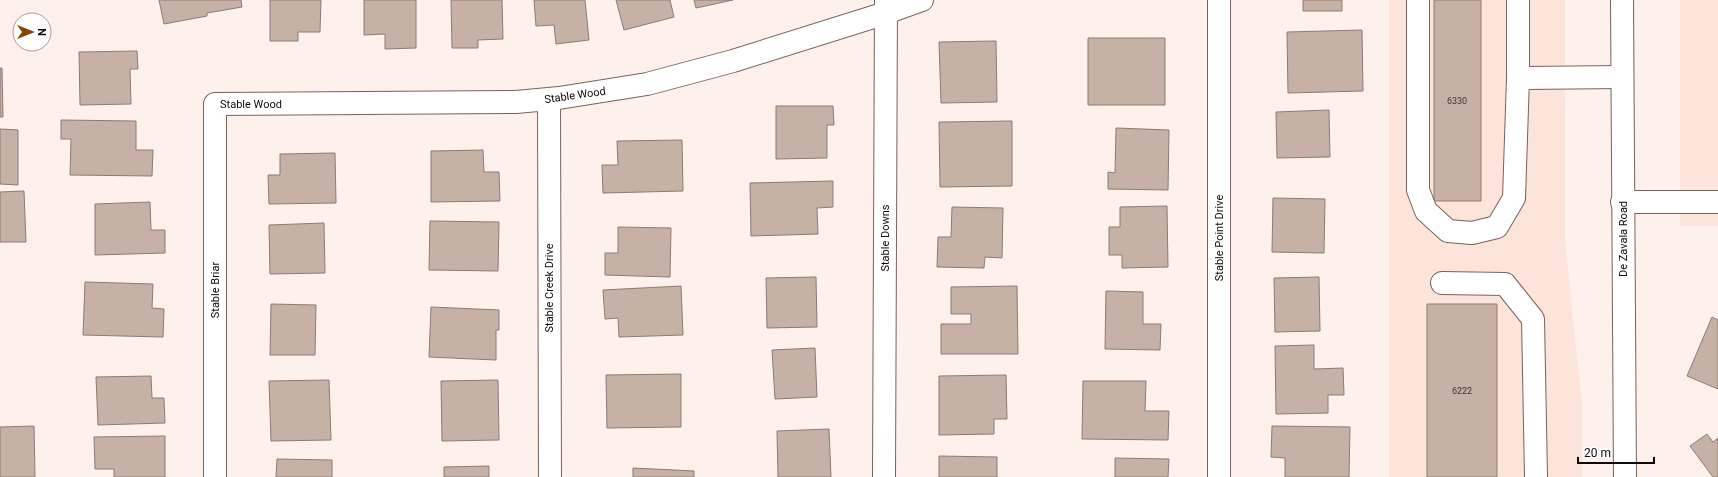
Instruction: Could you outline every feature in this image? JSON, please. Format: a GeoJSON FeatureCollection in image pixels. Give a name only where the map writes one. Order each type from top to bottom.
{"type":"FeatureCollection","features":[{"type":"Feature","properties":{"kind":"street","name":"Stable Wood"},"geometry":{"type":"LineString","coordinates":[[214,104],[516,102],[549,99],[647,84],[734,61],[886,7],[922,0]]}},
{"type":"Feature","properties":{"kind":"street","name":"Stable Point Drive"},"geometry":{"type":"LineString","coordinates":[[1219,0],[1219,477]]}},
{"type":"Feature","properties":{"kind":"street"},"geometry":{"type":"LineString","coordinates":[[1418,0],[1418,190],[1426,211],[1448,231],[1472,233],[1497,227],[1514,198],[1518,78],[1518,0]]}},
{"type":"Feature","properties":{"kind":"street","name":"De Zavala Road"},"geometry":{"type":"LineString","coordinates":[[1622,0],[1622,202],[1625,477]]}},
{"type":"Feature","properties":{"kind":"street","name":"Stable Downs"},"geometry":{"type":"LineString","coordinates":[[884,477],[886,7]]}},
{"type":"Feature","properties":{"kind":"street"},"geometry":{"type":"LineString","coordinates":[[1518,78],[1622,77]]}},
{"type":"Feature","properties":{"kind":"street","name":"Stable Creek Drive"},"geometry":{"type":"LineString","coordinates":[[549,99],[550,477]]}},
{"type":"Feature","properties":{"kind":"street","name":"Stable Briar"},"geometry":{"type":"LineString","coordinates":[[214,104],[215,477]]}},
{"type":"Feature","properties":{"kind":"street"},"geometry":{"type":"LineString","coordinates":[[1622,202],[1718,202]]}},
{"type":"Feature","properties":{"kind":"street"},"geometry":{"type":"LineString","coordinates":[[1442,283],[1505,284],[1533,320],[1536,477]]}},
{"type":"Feature","properties":{"kind":"shaded area"},"geometry":{"type":"Polygon","coordinates":[[[1389,0],[1565,0],[1565,242],[1582,404],[1582,477],[1389,477],[1389,0]]]}},
{"type":"Feature","properties":{"kind":"shaded area"},"geometry":{"type":"Polygon","coordinates":[[[1680,0],[1718,0],[1718,226],[1680,226],[1680,0]]]}},
{"type":"Feature","properties":{"kind":"building"},"geometry":{"type":"Polygon","coordinates":[[[159,0],[241,0],[242,7],[207,13],[207,16],[164,24],[159,0]]]}},
{"type":"Feature","properties":{"kind":"building"},"geometry":{"type":"Polygon","coordinates":[[[270,0],[321,0],[320,32],[298,32],[298,41],[270,41],[270,0]]]}},
{"type":"Feature","properties":{"kind":"building"},"geometry":{"type":"Polygon","coordinates":[[[364,0],[416,0],[416,48],[385,49],[385,34],[364,35],[364,0]]]}},
{"type":"Feature","properties":{"kind":"building"},"geometry":{"type":"Polygon","coordinates":[[[451,0],[502,0],[503,39],[478,40],[478,48],[452,48],[451,0]]]}},
{"type":"Feature","properties":{"kind":"building"},"geometry":{"type":"Polygon","coordinates":[[[534,0],[585,0],[589,40],[556,44],[554,25],[536,26],[534,0]]]}},
{"type":"Feature","properties":{"kind":"building"},"geometry":{"type":"Polygon","coordinates":[[[616,0],[670,0],[674,17],[624,30],[616,0]]]}},
{"type":"Feature","properties":{"kind":"building"},"geometry":{"type":"Polygon","coordinates":[[[694,0],[733,0],[696,8],[694,0]]]}},
{"type":"Feature","properties":{"kind":"building"},"geometry":{"type":"Polygon","coordinates":[[[1303,0],[1342,0],[1342,11],[1303,11],[1303,0]]]}},
{"type":"Feature","properties":{"kind":"building"},"geometry":{"type":"Polygon","coordinates":[[[1434,0],[1481,0],[1481,201],[1434,201],[1434,0]]]}},
{"type":"Feature","properties":{"kind":"building"},"geometry":{"type":"Polygon","coordinates":[[[1362,30],[1363,91],[1288,93],[1287,32],[1362,30]]]}},
{"type":"Feature","properties":{"kind":"building"},"geometry":{"type":"Polygon","coordinates":[[[1088,38],[1165,38],[1165,105],[1088,105],[1088,38]]]}},
{"type":"Feature","properties":{"kind":"building"},"geometry":{"type":"Polygon","coordinates":[[[996,41],[997,102],[941,103],[939,42],[996,41]]]}},
{"type":"Feature","properties":{"kind":"building"},"geometry":{"type":"Polygon","coordinates":[[[137,51],[138,69],[130,69],[131,104],[80,105],[79,52],[137,51]]]}},
{"type":"Feature","properties":{"kind":"building"},"geometry":{"type":"Polygon","coordinates":[[[0,68],[2,68],[3,117],[0,117],[0,68]]]}},
{"type":"Feature","properties":{"kind":"building"},"geometry":{"type":"Polygon","coordinates":[[[776,106],[833,106],[834,125],[827,125],[827,158],[776,159],[776,106]]]}},
{"type":"Feature","properties":{"kind":"building"},"geometry":{"type":"Polygon","coordinates":[[[1329,110],[1330,157],[1277,158],[1276,112],[1329,110]]]}},
{"type":"Feature","properties":{"kind":"building"},"geometry":{"type":"Polygon","coordinates":[[[61,120],[136,121],[136,150],[153,150],[152,176],[70,175],[71,139],[61,139],[61,120]]]}},
{"type":"Feature","properties":{"kind":"building"},"geometry":{"type":"Polygon","coordinates":[[[1012,121],[1012,186],[940,187],[939,122],[1012,121]]]}},
{"type":"Feature","properties":{"kind":"building"},"geometry":{"type":"Polygon","coordinates":[[[1116,128],[1169,130],[1168,190],[1108,189],[1108,172],[1115,173],[1116,128]]]}},
{"type":"Feature","properties":{"kind":"building"},"geometry":{"type":"Polygon","coordinates":[[[0,129],[18,130],[18,185],[0,184],[0,129]]]}},
{"type":"Feature","properties":{"kind":"building"},"geometry":{"type":"Polygon","coordinates":[[[682,140],[683,191],[603,193],[602,165],[618,165],[617,141],[682,140]]]}},
{"type":"Feature","properties":{"kind":"building"},"geometry":{"type":"Polygon","coordinates":[[[483,150],[484,172],[499,172],[500,201],[431,202],[431,151],[483,150]]]}},
{"type":"Feature","properties":{"kind":"building"},"geometry":{"type":"Polygon","coordinates":[[[335,153],[336,203],[269,204],[268,175],[280,175],[280,154],[335,153]]]}},
{"type":"Feature","properties":{"kind":"building"},"geometry":{"type":"Polygon","coordinates":[[[833,181],[833,207],[817,208],[818,234],[751,236],[750,183],[833,181]]]}},
{"type":"Feature","properties":{"kind":"building"},"geometry":{"type":"Polygon","coordinates":[[[24,191],[26,242],[0,242],[0,192],[24,191]]]}},
{"type":"Feature","properties":{"kind":"building"},"geometry":{"type":"Polygon","coordinates":[[[1273,198],[1325,199],[1324,253],[1272,252],[1273,198]]]}},
{"type":"Feature","properties":{"kind":"building"},"geometry":{"type":"Polygon","coordinates":[[[150,202],[151,230],[165,230],[165,253],[95,255],[95,204],[150,202]]]}},
{"type":"Feature","properties":{"kind":"building"},"geometry":{"type":"Polygon","coordinates":[[[1167,206],[1168,267],[1122,268],[1122,255],[1109,255],[1109,227],[1120,227],[1120,207],[1167,206]]]}},
{"type":"Feature","properties":{"kind":"building"},"geometry":{"type":"Polygon","coordinates":[[[952,207],[1003,208],[1002,258],[985,257],[984,268],[937,267],[938,237],[951,237],[952,207]]]}},
{"type":"Feature","properties":{"kind":"building"},"geometry":{"type":"Polygon","coordinates":[[[430,221],[499,222],[498,271],[429,270],[430,221]]]}},
{"type":"Feature","properties":{"kind":"building"},"geometry":{"type":"Polygon","coordinates":[[[324,223],[325,273],[270,274],[269,225],[324,223]]]}},
{"type":"Feature","properties":{"kind":"building"},"geometry":{"type":"Polygon","coordinates":[[[618,227],[671,228],[670,277],[605,275],[605,253],[618,253],[618,227]]]}},
{"type":"Feature","properties":{"kind":"building"},"geometry":{"type":"Polygon","coordinates":[[[816,277],[817,327],[767,328],[766,278],[816,277]]]}},
{"type":"Feature","properties":{"kind":"building"},"geometry":{"type":"Polygon","coordinates":[[[1319,277],[1320,331],[1275,332],[1274,278],[1319,277]]]}},
{"type":"Feature","properties":{"kind":"building"},"geometry":{"type":"Polygon","coordinates":[[[85,282],[153,284],[152,308],[164,309],[163,337],[83,335],[85,282]]]}},
{"type":"Feature","properties":{"kind":"building"},"geometry":{"type":"Polygon","coordinates":[[[681,286],[683,335],[619,337],[618,318],[605,319],[603,290],[681,286]]]}},
{"type":"Feature","properties":{"kind":"building"},"geometry":{"type":"Polygon","coordinates":[[[1017,286],[1018,354],[941,354],[941,324],[971,324],[971,314],[951,314],[951,287],[1017,286]]]}},
{"type":"Feature","properties":{"kind":"building"},"geometry":{"type":"Polygon","coordinates":[[[1106,291],[1143,292],[1143,324],[1161,324],[1160,350],[1105,349],[1106,291]]]}},
{"type":"Feature","properties":{"kind":"building"},"geometry":{"type":"Polygon","coordinates":[[[271,304],[316,305],[315,355],[270,355],[271,304]]]}},
{"type":"Feature","properties":{"kind":"building"},"geometry":{"type":"Polygon","coordinates":[[[1427,304],[1497,304],[1497,477],[1427,477],[1427,304]]]}},
{"type":"Feature","properties":{"kind":"building"},"geometry":{"type":"Polygon","coordinates":[[[431,307],[499,310],[499,330],[496,330],[496,360],[429,357],[431,307]]]}},
{"type":"Feature","properties":{"kind":"building"},"geometry":{"type":"Polygon","coordinates":[[[1712,317],[1718,320],[1718,389],[1687,376],[1712,317]]]}},
{"type":"Feature","properties":{"kind":"building"},"geometry":{"type":"Polygon","coordinates":[[[1314,345],[1314,369],[1343,368],[1344,395],[1328,395],[1328,413],[1276,414],[1275,346],[1314,345]]]}},
{"type":"Feature","properties":{"kind":"building"},"geometry":{"type":"Polygon","coordinates":[[[815,348],[817,397],[775,399],[772,350],[815,348]]]}},
{"type":"Feature","properties":{"kind":"building"},"geometry":{"type":"Polygon","coordinates":[[[681,374],[681,427],[607,428],[606,375],[681,374]]]}},
{"type":"Feature","properties":{"kind":"building"},"geometry":{"type":"Polygon","coordinates":[[[1006,375],[1007,419],[994,419],[994,434],[939,435],[939,376],[1006,375]]]}},
{"type":"Feature","properties":{"kind":"building"},"geometry":{"type":"Polygon","coordinates":[[[151,376],[152,398],[164,398],[165,423],[98,425],[96,377],[151,376]]]}},
{"type":"Feature","properties":{"kind":"building"},"geometry":{"type":"Polygon","coordinates":[[[329,380],[331,440],[271,441],[269,381],[329,380]]]}},
{"type":"Feature","properties":{"kind":"building"},"geometry":{"type":"Polygon","coordinates":[[[498,380],[499,440],[442,441],[441,381],[498,380]]]}},
{"type":"Feature","properties":{"kind":"building"},"geometry":{"type":"Polygon","coordinates":[[[1083,381],[1146,381],[1145,411],[1169,411],[1168,440],[1082,439],[1083,381]]]}},
{"type":"Feature","properties":{"kind":"building"},"geometry":{"type":"Polygon","coordinates":[[[34,426],[35,477],[0,477],[0,427],[34,426]]]}},
{"type":"Feature","properties":{"kind":"building"},"geometry":{"type":"Polygon","coordinates":[[[1272,426],[1350,427],[1349,477],[1285,477],[1285,458],[1271,457],[1272,426]]]}},
{"type":"Feature","properties":{"kind":"building"},"geometry":{"type":"Polygon","coordinates":[[[829,429],[831,477],[778,477],[777,431],[829,429]]]}},
{"type":"Feature","properties":{"kind":"building"},"geometry":{"type":"Polygon","coordinates":[[[1707,434],[1713,442],[1718,438],[1718,477],[1713,477],[1690,446],[1707,434]]]}},
{"type":"Feature","properties":{"kind":"building"},"geometry":{"type":"Polygon","coordinates":[[[165,436],[165,477],[114,477],[114,469],[95,469],[94,437],[165,436]]]}},
{"type":"Feature","properties":{"kind":"building"},"geometry":{"type":"Polygon","coordinates":[[[939,456],[997,457],[997,477],[939,477],[939,456]]]}},
{"type":"Feature","properties":{"kind":"building"},"geometry":{"type":"Polygon","coordinates":[[[1115,458],[1169,459],[1168,477],[1115,477],[1115,458]]]}},
{"type":"Feature","properties":{"kind":"building"},"geometry":{"type":"Polygon","coordinates":[[[277,459],[332,460],[332,477],[276,477],[277,459]]]}},
{"type":"Feature","properties":{"kind":"building"},"geometry":{"type":"Polygon","coordinates":[[[489,466],[489,477],[444,477],[444,467],[489,466]]]}},
{"type":"Feature","properties":{"kind":"building"},"geometry":{"type":"Polygon","coordinates":[[[633,468],[694,471],[694,477],[633,477],[633,468]]]}}]}
